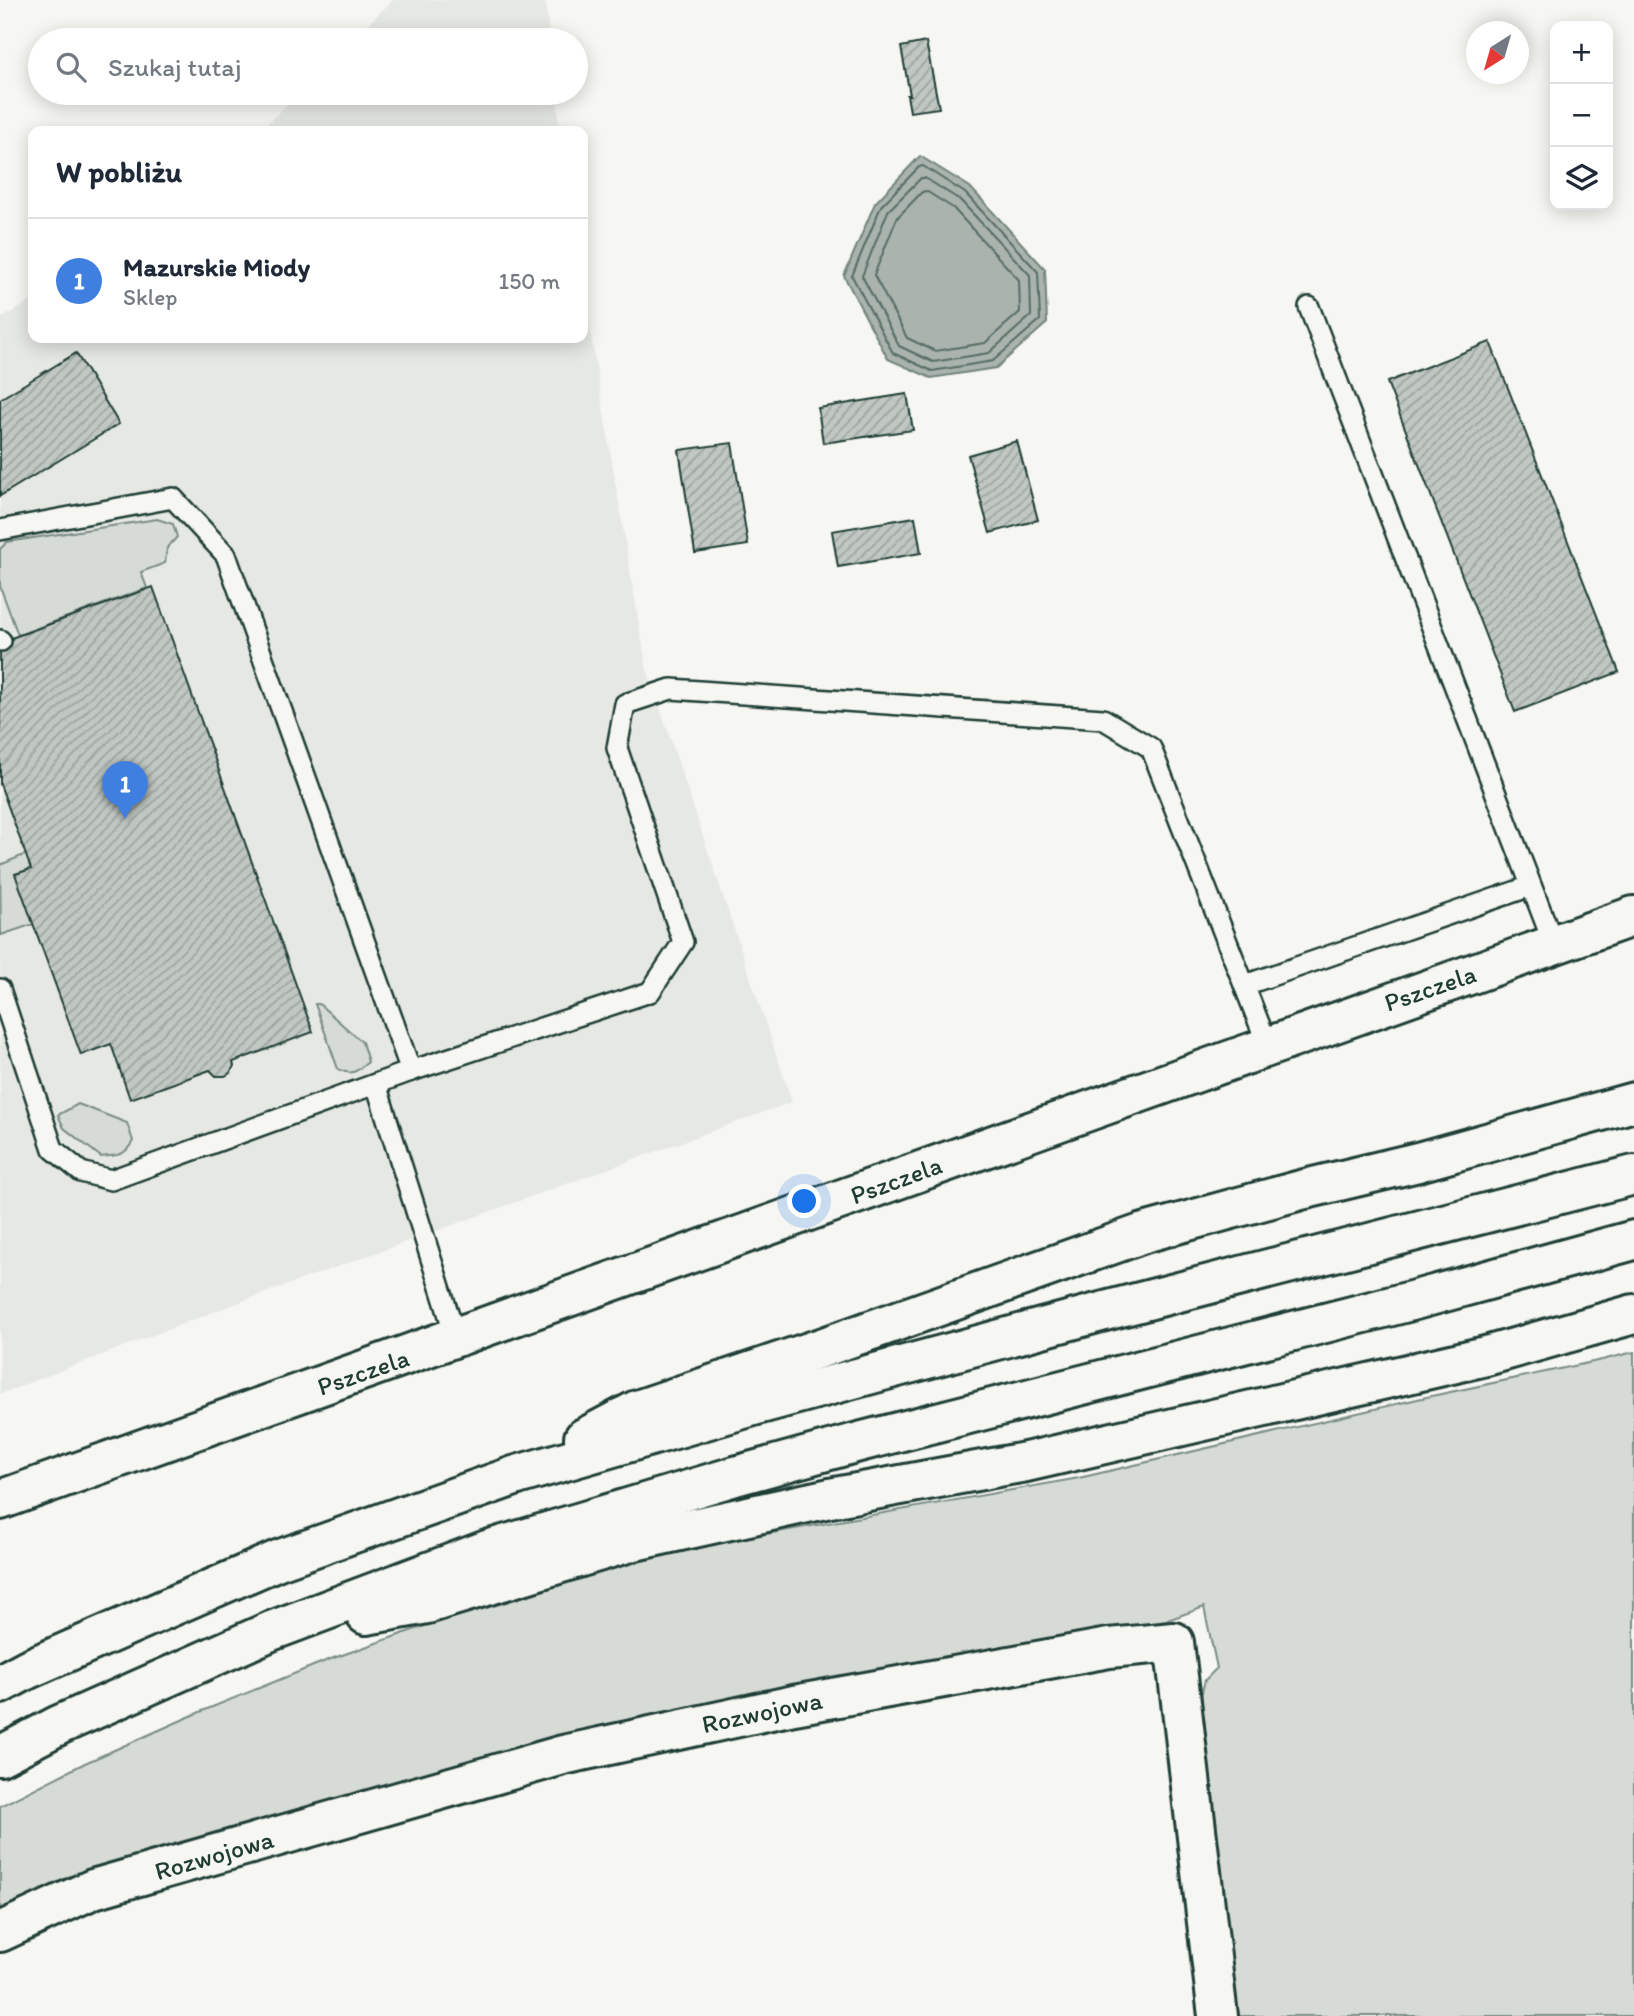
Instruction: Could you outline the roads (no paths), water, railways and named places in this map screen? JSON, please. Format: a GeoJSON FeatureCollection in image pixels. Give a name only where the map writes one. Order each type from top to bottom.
{"type":"FeatureCollection","features":[{"type":"Feature","properties":{"kind":"main road","name":"Pszczela"},"geometry":{"type":"LineString","coordinates":[[0,1500],[1634,916]]}},
{"type":"Feature","properties":{"kind":"main road"},"geometry":{"type":"LineString","coordinates":[[517,1475],[637,1410],[824,1347],[1144,1233],[1301,1190],[1418,1162],[1634,1102]]}},
{"type":"Feature","properties":{"kind":"main road"},"geometry":{"type":"LineString","coordinates":[[0,1684],[278,1560],[517,1475],[757,1405],[1009,1337],[1634,1175]]}},
{"type":"Feature","properties":{"kind":"main road"},"geometry":{"type":"LineString","coordinates":[[0,1756],[59,1725],[271,1631],[487,1550],[734,1476],[859,1442],[1415,1300],[1634,1240]]}},
{"type":"Feature","properties":{"kind":"main road"},"geometry":{"type":"LineString","coordinates":[[271,1631],[428,1604],[630,1542],[830,1498],[1053,1455],[1486,1356],[1634,1314]]}},
{"type":"Feature","properties":{"kind":"main road","name":"Rozwojowa"},"geometry":{"type":"LineString","coordinates":[[0,1932],[93,1889],[563,1755],[794,1705],[1109,1648],[1174,1642],[1218,2016]]}},
{"type":"Feature","properties":{"kind":"lane"},"geometry":{"type":"LineString","coordinates":[[1309,307],[1554,945]]}},
{"type":"Feature","properties":{"kind":"lane"},"geometry":{"type":"LineString","coordinates":[[0,530],[173,498],[226,555],[411,1071]]}},
{"type":"Feature","properties":{"kind":"lane"},"geometry":{"type":"LineString","coordinates":[[0,989],[53,1149],[80,1172],[111,1180],[411,1071],[650,992],[683,942],[617,748],[625,704],[671,689],[1103,719],[1151,748],[1268,1045]]}},
{"type":"Feature","properties":{"kind":"lane"},"geometry":{"type":"LineString","coordinates":[[1245,985],[1531,887]]}},
{"type":"Feature","properties":{"kind":"lane"},"geometry":{"type":"LineString","coordinates":[[376,1084],[456,1338]]}},
{"type":"Feature","properties":{"kind":"water"},"geometry":{"type":"Polygon","coordinates":[[[920,156],[970,187],[1045,269],[1047,323],[996,368],[931,378],[888,359],[844,276],[875,203],[920,156]]]}},
{"type":"Feature","properties":{"kind":"place","name":"Mazurskie Miody"},"geometry":{"type":"Point","coordinates":[125,819]}}]}
